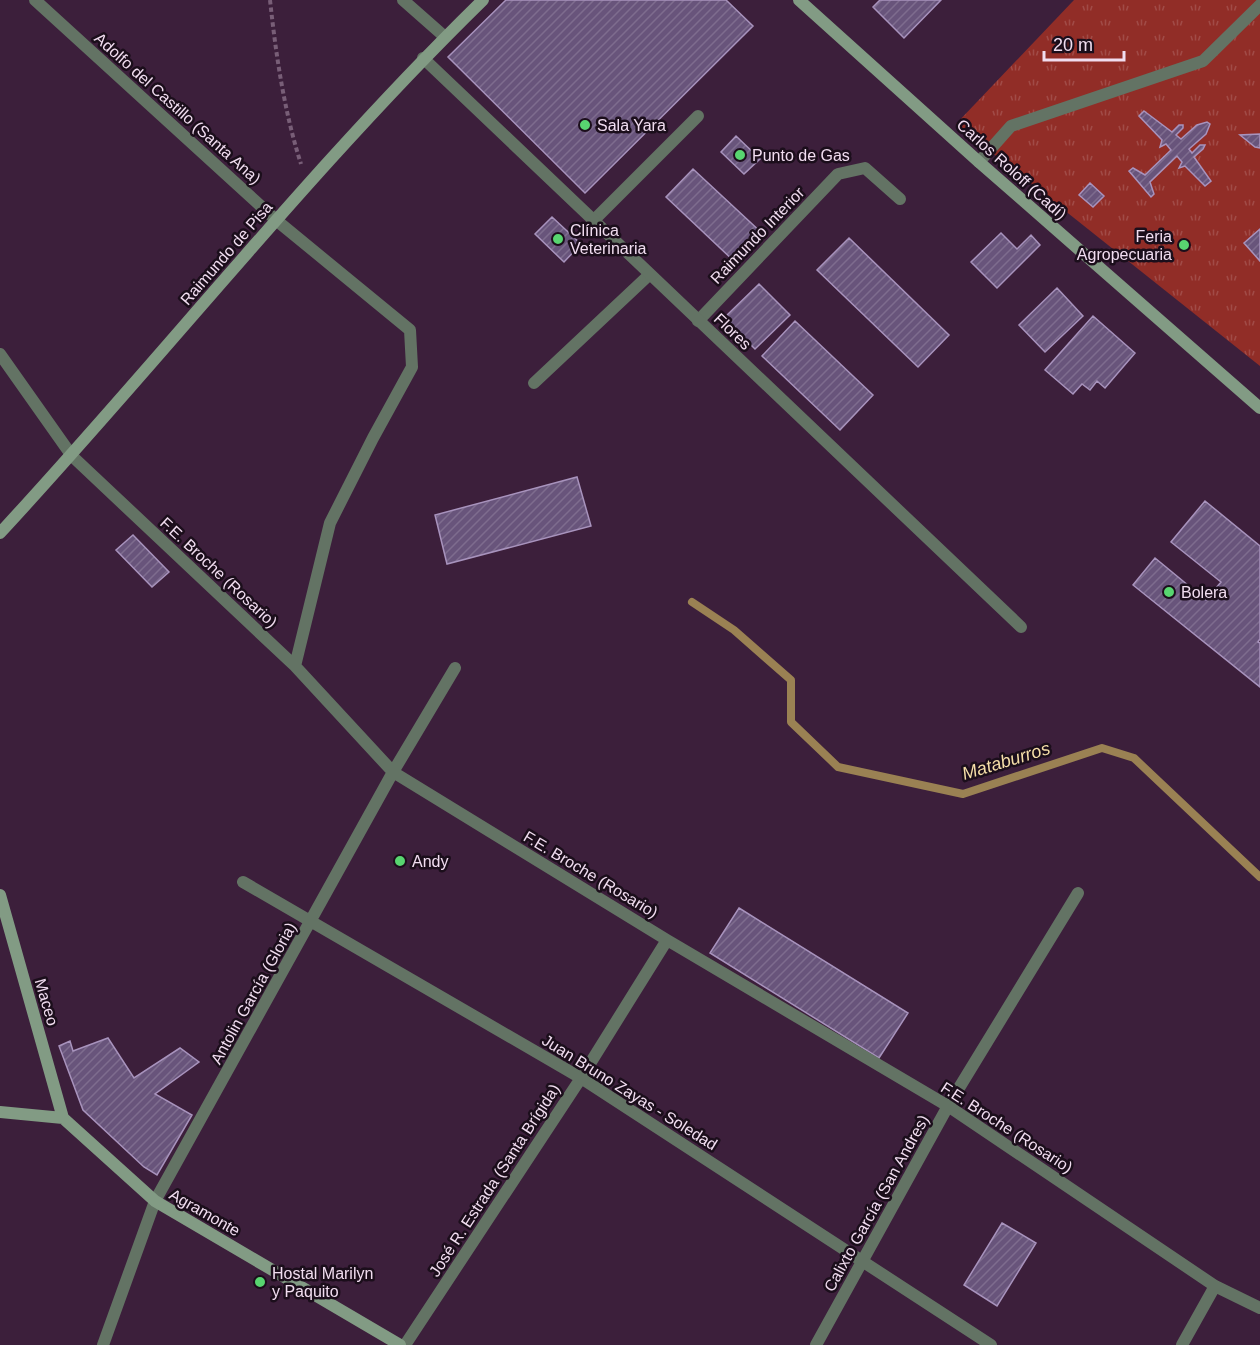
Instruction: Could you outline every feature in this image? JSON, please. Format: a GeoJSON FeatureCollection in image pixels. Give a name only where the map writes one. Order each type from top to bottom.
{"type":"FeatureCollection","features":[{"type":"Feature","properties":{"kind":"street","name":"Adolfo del Castillo (Santa Ana)"},"geometry":{"type":"LineString","coordinates":[[36,0],[276,219],[410,330],[412,367],[330,523],[295,666]]}},
{"type":"Feature","properties":{"kind":"street"},"geometry":{"type":"LineString","coordinates":[[403,0],[445,37]]}},
{"type":"Feature","properties":{"kind":"street","name":"Raimundo de Pisa"},"geometry":{"type":"LineString","coordinates":[[0,533],[72,456],[307,184],[423,58],[483,0]]}},
{"type":"Feature","properties":{"kind":"street","name":"Carlos Roloff (Cadí)"},"geometry":{"type":"LineString","coordinates":[[799,0],[979,162],[1260,408]]}},
{"type":"Feature","properties":{"kind":"street"},"geometry":{"type":"LineString","coordinates":[[979,162],[1011,126],[1203,61],[1260,5]]}},
{"type":"Feature","properties":{"kind":"street","name":"Flores"},"geometry":{"type":"LineString","coordinates":[[423,58],[1021,627]]}},
{"type":"Feature","properties":{"kind":"street"},"geometry":{"type":"LineString","coordinates":[[592,221],[698,116]]}},
{"type":"Feature","properties":{"kind":"street","name":"Raimundo Interior"},"geometry":{"type":"LineString","coordinates":[[698,321],[838,174],[866,168],[900,199]]}},
{"type":"Feature","properties":{"kind":"street"},"geometry":{"type":"LineString","coordinates":[[534,383],[649,275]]}},
{"type":"Feature","properties":{"kind":"street","name":"F.E. Broche (Rosario)"},"geometry":{"type":"LineString","coordinates":[[0,354],[72,456],[295,666],[393,772],[667,940],[948,1106],[1215,1286],[1260,1308]]}},
{"type":"Feature","properties":{"kind":"street","name":"Antolin García (Gloria)"},"geometry":{"type":"LineString","coordinates":[[103,1345],[155,1201],[393,772],[455,668]]}},
{"type":"Feature","properties":{"kind":"street","name":"Juan Bruno Zayas - Soledad"},"geometry":{"type":"LineString","coordinates":[[243,882],[581,1078],[991,1345]]}},
{"type":"Feature","properties":{"kind":"street","name":"Calixto García (San Andres)"},"geometry":{"type":"LineString","coordinates":[[816,1345],[948,1106],[1077,893]]}},
{"type":"Feature","properties":{"kind":"street","name":"Maceo"},"geometry":{"type":"LineString","coordinates":[[0,896],[63,1118]]}},
{"type":"Feature","properties":{"kind":"street","name":"José R. Estrada (Santa Brígida)"},"geometry":{"type":"LineString","coordinates":[[405,1345],[581,1078],[667,940]]}},
{"type":"Feature","properties":{"kind":"street"},"geometry":{"type":"LineString","coordinates":[[0,1112],[63,1118]]}},
{"type":"Feature","properties":{"kind":"street","name":"Agramonte"},"geometry":{"type":"LineString","coordinates":[[63,1118],[155,1201],[400,1345]]}},
{"type":"Feature","properties":{"kind":"street"},"geometry":{"type":"LineString","coordinates":[[1182,1345],[1215,1286]]}},
{"type":"Feature","properties":{"kind":"path"},"geometry":{"type":"LineString","coordinates":[[270,0],[274,37],[292,135],[307,184]]}},
{"type":"Feature","properties":{"kind":"green space","name":"Feria Agropecuaria"},"geometry":{"type":"Polygon","coordinates":[[[1074,0],[1260,0],[1260,366],[956,124],[1074,0]]]}},
{"type":"Feature","properties":{"kind":"building","name":"Sala Yara"},"geometry":{"type":"Polygon","coordinates":[[[506,0],[726,0],[753,26],[585,193],[448,57],[506,0]]]}},
{"type":"Feature","properties":{"kind":"building"},"geometry":{"type":"Polygon","coordinates":[[[880,0],[941,0],[904,38],[873,7],[880,0]]]}},
{"type":"Feature","properties":{"kind":"building"},"geometry":{"type":"Polygon","coordinates":[[[1144,111],[1172,132],[1179,125],[1183,125],[1176,135],[1181,139],[1197,125],[1207,122],[1210,124],[1206,134],[1189,149],[1192,153],[1200,145],[1205,145],[1194,157],[1211,181],[1205,186],[1185,166],[1179,168],[1182,162],[1177,156],[1150,182],[1154,194],[1151,197],[1129,171],[1133,168],[1145,175],[1171,150],[1166,144],[1160,147],[1162,140],[1139,116],[1144,111]]]}},
{"type":"Feature","properties":{"kind":"building"},"geometry":{"type":"Polygon","coordinates":[[[1260,134],[1260,148],[1255,147],[1240,135],[1260,134]]]}},
{"type":"Feature","properties":{"kind":"building","name":"Punto de Gas"},"geometry":{"type":"Polygon","coordinates":[[[736,136],[760,159],[744,174],[721,152],[736,136]]]}},
{"type":"Feature","properties":{"kind":"building"},"geometry":{"type":"Polygon","coordinates":[[[693,169],[764,235],[736,263],[666,197],[693,169]]]}},
{"type":"Feature","properties":{"kind":"building"},"geometry":{"type":"Polygon","coordinates":[[[1090,183],[1104,196],[1093,207],[1079,195],[1090,183]]]}},
{"type":"Feature","properties":{"kind":"building","name":"Clínica Veterinaria"},"geometry":{"type":"Polygon","coordinates":[[[552,217],[581,244],[564,262],[535,234],[552,217]]]}},
{"type":"Feature","properties":{"kind":"building"},"geometry":{"type":"Polygon","coordinates":[[[1260,229],[1260,261],[1244,243],[1260,229]]]}},
{"type":"Feature","properties":{"kind":"building"},"geometry":{"type":"Polygon","coordinates":[[[1001,233],[1017,249],[1031,235],[1040,245],[997,288],[971,262],[1001,233]]]}},
{"type":"Feature","properties":{"kind":"building"},"geometry":{"type":"Polygon","coordinates":[[[849,238],[949,335],[918,367],[817,270],[849,238]]]}},
{"type":"Feature","properties":{"kind":"building"},"geometry":{"type":"Polygon","coordinates":[[[759,284],[790,315],[755,349],[724,318],[759,284]]]}},
{"type":"Feature","properties":{"kind":"building"},"geometry":{"type":"Polygon","coordinates":[[[1057,288],[1083,316],[1045,352],[1019,325],[1057,288]]]}},
{"type":"Feature","properties":{"kind":"building"},"geometry":{"type":"Polygon","coordinates":[[[1093,316],[1135,353],[1105,388],[1097,381],[1090,390],[1082,384],[1073,394],[1045,370],[1093,316]]]}},
{"type":"Feature","properties":{"kind":"building"},"geometry":{"type":"Polygon","coordinates":[[[795,321],[873,395],[840,430],[762,356],[795,321]]]}},
{"type":"Feature","properties":{"kind":"building"},"geometry":{"type":"Polygon","coordinates":[[[577,477],[591,526],[447,564],[435,515],[577,477]]]}},
{"type":"Feature","properties":{"kind":"building","name":"Bolera"},"geometry":{"type":"Polygon","coordinates":[[[1205,501],[1260,546],[1260,639],[1258,642],[1260,643],[1260,687],[1133,585],[1155,558],[1206,600],[1221,582],[1171,542],[1205,501]]]}},
{"type":"Feature","properties":{"kind":"building"},"geometry":{"type":"Polygon","coordinates":[[[133,535],[169,572],[152,587],[116,550],[133,535]]]}},
{"type":"Feature","properties":{"kind":"building"},"geometry":{"type":"Polygon","coordinates":[[[739,908],[908,1013],[879,1058],[710,953],[739,908]]]}},
{"type":"Feature","properties":{"kind":"building"},"geometry":{"type":"Polygon","coordinates":[[[108,1038],[134,1078],[180,1048],[199,1062],[155,1094],[192,1115],[157,1175],[144,1167],[83,1110],[59,1046],[70,1041],[73,1051],[108,1038]]]}},
{"type":"Feature","properties":{"kind":"building"},"geometry":{"type":"Polygon","coordinates":[[[1002,1223],[1036,1243],[997,1306],[964,1285],[1002,1223]]]}},
{"type":"Feature","properties":{"kind":"waterway","name":"Mataburros"},"geometry":{"type":"LineString","coordinates":[[692,602],[734,630],[791,680],[791,722],[838,767],[963,794],[1102,748],[1134,758],[1260,877]]}},
{"type":"Feature","properties":{"kind":"place","name":"Sala Yara"},"geometry":{"type":"Point","coordinates":[585,125]}},
{"type":"Feature","properties":{"kind":"place","name":"Punto de Gas"},"geometry":{"type":"Point","coordinates":[740,155]}},
{"type":"Feature","properties":{"kind":"place","name":"Clínica Veterinaria"},"geometry":{"type":"Point","coordinates":[558,239]}},
{"type":"Feature","properties":{"kind":"place","name":"Feria Agropecuaria"},"geometry":{"type":"Point","coordinates":[1184,245]}},
{"type":"Feature","properties":{"kind":"place","name":"Bolera"},"geometry":{"type":"Point","coordinates":[1169,592]}},
{"type":"Feature","properties":{"kind":"place","name":"Andy"},"geometry":{"type":"Point","coordinates":[400,861]}},
{"type":"Feature","properties":{"kind":"place","name":"Hostal Marilyn y Paquito"},"geometry":{"type":"Point","coordinates":[260,1282]}}]}
